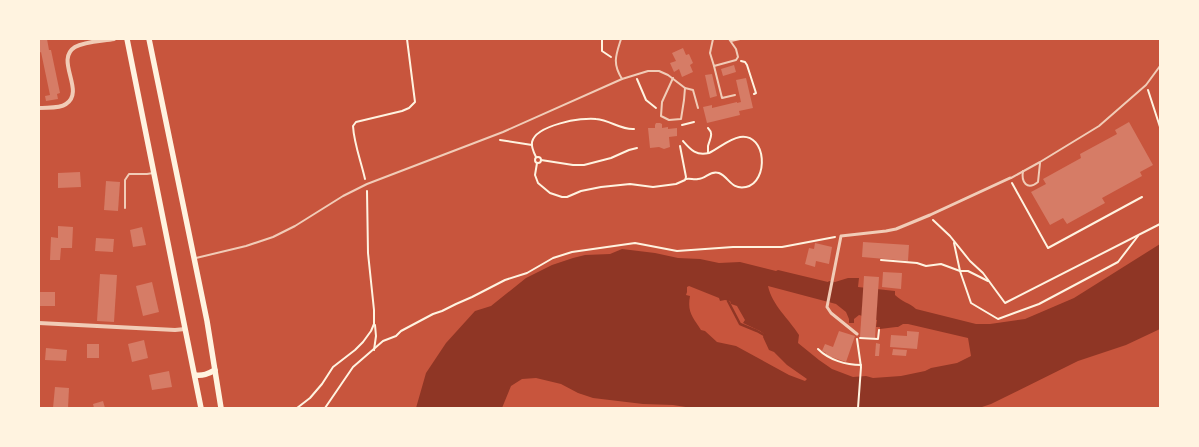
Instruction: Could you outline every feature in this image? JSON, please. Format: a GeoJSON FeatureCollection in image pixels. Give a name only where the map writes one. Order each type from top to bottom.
{"type":"FeatureCollection","features":[{"type":"Feature","properties":{"kind":"main road"},"geometry":{"type":"LineString","coordinates":[[127,39],[201,408]]}},
{"type":"Feature","properties":{"kind":"main road"},"geometry":{"type":"LineString","coordinates":[[149,39],[207,321],[221,408]]}},
{"type":"Feature","properties":{"kind":"main road"},"geometry":{"type":"LineString","coordinates":[[195,375],[202,376],[215,370]]}},
{"type":"Feature","properties":{"kind":"street"},"geometry":{"type":"LineString","coordinates":[[39,108],[61,106],[66,104],[72,96],[73,89],[67,60],[76,46],[114,39]]}},
{"type":"Feature","properties":{"kind":"street"},"geometry":{"type":"LineString","coordinates":[[857,336],[829,312],[827,306],[841,236],[891,230],[930,215],[1010,178]]}},
{"type":"Feature","properties":{"kind":"street"},"geometry":{"type":"LineString","coordinates":[[39,322],[185,329]]}},
{"type":"Feature","properties":{"kind":"lane"},"geometry":{"type":"LineString","coordinates":[[621,39],[616,69],[622,79]]}},
{"type":"Feature","properties":{"kind":"lane"},"geometry":{"type":"LineString","coordinates":[[713,39],[710,53],[722,98],[735,95]]}},
{"type":"Feature","properties":{"kind":"lane"},"geometry":{"type":"LineString","coordinates":[[714,66],[737,59],[739,56],[738,52],[730,40],[740,39]]}},
{"type":"Feature","properties":{"kind":"lane"},"geometry":{"type":"LineString","coordinates":[[1010,178],[1099,126],[1146,85],[1160,66]]}},
{"type":"Feature","properties":{"kind":"lane"},"geometry":{"type":"LineString","coordinates":[[194,258],[246,246],[273,237],[367,184],[488,138],[636,74],[648,71],[664,72],[685,88],[693,90],[698,108]]}},
{"type":"Feature","properties":{"kind":"lane"},"geometry":{"type":"LineString","coordinates":[[673,78],[662,102],[660,116],[669,120],[681,119],[685,88]]}},
{"type":"Feature","properties":{"kind":"lane"},"geometry":{"type":"LineString","coordinates":[[1023,171],[1023,182],[1026,185],[1036,184],[1038,182],[1040,162]]}},
{"type":"Feature","properties":{"kind":"lane"},"geometry":{"type":"LineString","coordinates":[[125,208],[125,180],[128,174],[154,173]]}},
{"type":"Feature","properties":{"kind":"path"},"geometry":{"type":"LineString","coordinates":[[374,350],[376,336],[368,253],[367,184],[355,145],[352,126],[356,122],[402,111],[409,108],[415,102],[407,39]]}},
{"type":"Feature","properties":{"kind":"path"},"geometry":{"type":"LineString","coordinates":[[602,39],[603,52],[616,60]]}},
{"type":"Feature","properties":{"kind":"path"},"geometry":{"type":"LineString","coordinates":[[737,59],[746,62],[756,93],[754,94]]}},
{"type":"Feature","properties":{"kind":"path"},"geometry":{"type":"LineString","coordinates":[[636,74],[646,100],[661,110]]}},
{"type":"Feature","properties":{"kind":"path"},"geometry":{"type":"LineString","coordinates":[[1146,85],[1160,127]]}},
{"type":"Feature","properties":{"kind":"path"},"geometry":{"type":"LineString","coordinates":[[634,129],[626,129],[596,118],[574,120],[542,131],[534,139],[532,145],[537,163],[534,175],[538,183],[546,191],[558,196],[567,196],[581,191],[630,184],[652,187],[676,184],[686,179],[699,179],[712,173],[719,173],[730,183],[741,188],[753,184],[757,178],[762,163],[762,155],[757,145],[751,139],[744,137],[734,139],[708,153],[696,153],[683,141]]}},
{"type":"Feature","properties":{"kind":"path"},"geometry":{"type":"LineString","coordinates":[[682,125],[694,122]]}},
{"type":"Feature","properties":{"kind":"path"},"geometry":{"type":"LineString","coordinates":[[708,128],[711,134],[708,153]]}},
{"type":"Feature","properties":{"kind":"path"},"geometry":{"type":"LineString","coordinates":[[488,138],[532,145]]}},
{"type":"Feature","properties":{"kind":"path"},"geometry":{"type":"LineString","coordinates":[[680,146],[686,179]]}},
{"type":"Feature","properties":{"kind":"path"},"geometry":{"type":"LineString","coordinates":[[536,157],[541,160],[584,165],[611,158],[637,148]]}},
{"type":"Feature","properties":{"kind":"path"},"geometry":{"type":"LineString","coordinates":[[537,163],[541,160]]}},
{"type":"Feature","properties":{"kind":"path"},"geometry":{"type":"LineString","coordinates":[[1010,178],[1048,248],[1142,197]]}},
{"type":"Feature","properties":{"kind":"path"},"geometry":{"type":"LineString","coordinates":[[930,215],[937,225],[983,273],[1005,303],[1160,224]]}},
{"type":"Feature","properties":{"kind":"path"},"geometry":{"type":"LineString","coordinates":[[953,240],[960,271],[971,303],[998,319],[1039,304],[1118,262],[1138,235]]}},
{"type":"Feature","properties":{"kind":"path"},"geometry":{"type":"LineString","coordinates":[[325,408],[353,368],[383,342],[428,317],[505,280],[526,273],[553,258],[572,252],[635,243],[677,252],[733,247],[782,247],[841,236]]}},
{"type":"Feature","properties":{"kind":"path"},"geometry":{"type":"LineString","coordinates":[[881,260],[917,262],[928,266],[941,264],[960,271],[968,271],[990,282]]}},
{"type":"Feature","properties":{"kind":"path"},"geometry":{"type":"LineString","coordinates":[[297,408],[310,398],[334,367],[359,346],[374,324]]}},
{"type":"Feature","properties":{"kind":"path"},"geometry":{"type":"LineString","coordinates":[[858,408],[861,366],[857,336],[878,339],[879,330]]}},
{"type":"Feature","properties":{"kind":"path"},"geometry":{"type":"LineString","coordinates":[[818,349],[832,360],[861,366]]}},
{"type":"Feature","properties":{"kind":"shaded area"},"geometry":{"type":"Polygon","coordinates":[[[1160,244],[1160,329],[1126,345],[1078,361],[991,404],[979,408],[692,408],[593,398],[561,384],[536,378],[522,379],[511,386],[502,408],[416,408],[426,373],[446,343],[475,311],[491,306],[526,278],[552,265],[585,255],[610,254],[622,249],[719,263],[740,262],[828,282],[859,278],[858,287],[895,291],[895,295],[916,309],[976,324],[1025,319],[1074,298],[1160,244]],[[689,286],[687,287],[686,295],[690,296],[690,311],[701,330],[705,331],[717,342],[736,346],[789,375],[805,381],[807,379],[769,350],[763,337],[764,334],[743,323],[745,320],[737,306],[731,304],[730,301],[720,301],[719,298],[689,286]],[[768,286],[777,306],[799,335],[798,343],[832,369],[853,377],[901,376],[957,363],[971,356],[968,338],[908,324],[880,329],[880,327],[876,327],[877,320],[859,315],[854,319],[854,323],[849,323],[846,312],[836,304],[768,286]]]}},
{"type":"Feature","properties":{"kind":"building"},"geometry":{"type":"Polygon","coordinates":[[[39,39],[47,39],[49,50],[51,50],[60,93],[57,94],[58,99],[46,101],[45,96],[50,95],[41,52],[39,53],[39,39]]]}},
{"type":"Feature","properties":{"kind":"building"},"geometry":{"type":"Polygon","coordinates":[[[683,48],[686,55],[689,54],[693,63],[690,65],[693,72],[682,77],[679,69],[674,72],[670,63],[676,61],[672,53],[683,48]]]}},
{"type":"Feature","properties":{"kind":"building"},"geometry":{"type":"Polygon","coordinates":[[[734,65],[736,72],[723,76],[721,69],[734,65]]]}},
{"type":"Feature","properties":{"kind":"building"},"geometry":{"type":"Polygon","coordinates":[[[712,74],[717,96],[710,98],[705,75],[712,74]]]}},
{"type":"Feature","properties":{"kind":"building"},"geometry":{"type":"Polygon","coordinates":[[[746,78],[753,108],[739,111],[740,115],[707,123],[703,107],[712,105],[712,108],[741,102],[736,80],[746,78]]]}},
{"type":"Feature","properties":{"kind":"building"},"geometry":{"type":"Polygon","coordinates":[[[1129,122],[1153,165],[1140,172],[1142,176],[1102,198],[1105,203],[1067,224],[1063,218],[1050,225],[1031,192],[1046,184],[1043,179],[1081,158],[1080,154],[1117,134],[1115,130],[1129,122]]]}},
{"type":"Feature","properties":{"kind":"building"},"geometry":{"type":"Polygon","coordinates":[[[656,123],[662,124],[662,128],[677,128],[677,136],[669,137],[670,147],[664,149],[659,147],[650,148],[648,128],[655,128],[656,123]]]}},
{"type":"Feature","properties":{"kind":"building"},"geometry":{"type":"Polygon","coordinates":[[[80,172],[81,187],[58,188],[58,173],[80,172]]]}},
{"type":"Feature","properties":{"kind":"building"},"geometry":{"type":"Polygon","coordinates":[[[106,181],[120,182],[118,211],[104,210],[106,181]]]}},
{"type":"Feature","properties":{"kind":"building"},"geometry":{"type":"Polygon","coordinates":[[[58,226],[73,227],[72,248],[61,248],[60,260],[50,260],[51,237],[58,238],[58,226]]]}},
{"type":"Feature","properties":{"kind":"building"},"geometry":{"type":"Polygon","coordinates":[[[142,227],[146,245],[133,247],[130,230],[142,227]]]}},
{"type":"Feature","properties":{"kind":"building"},"geometry":{"type":"Polygon","coordinates":[[[96,238],[114,239],[113,252],[95,251],[96,238]]]}},
{"type":"Feature","properties":{"kind":"building"},"geometry":{"type":"Polygon","coordinates":[[[863,242],[909,245],[908,261],[862,257],[863,242]]]}},
{"type":"Feature","properties":{"kind":"building"},"geometry":{"type":"Polygon","coordinates":[[[815,243],[832,247],[829,264],[816,261],[815,267],[805,264],[809,248],[814,249],[815,243]]]}},
{"type":"Feature","properties":{"kind":"building"},"geometry":{"type":"Polygon","coordinates":[[[883,272],[902,273],[901,289],[882,287],[883,272]]]}},
{"type":"Feature","properties":{"kind":"building"},"geometry":{"type":"Polygon","coordinates":[[[100,274],[117,275],[114,322],[97,321],[100,274]]]}},
{"type":"Feature","properties":{"kind":"building"},"geometry":{"type":"Polygon","coordinates":[[[864,276],[879,277],[875,338],[860,337],[864,276]]]}},
{"type":"Feature","properties":{"kind":"building"},"geometry":{"type":"Polygon","coordinates":[[[152,282],[159,312],[143,316],[136,286],[152,282]]]}},
{"type":"Feature","properties":{"kind":"building"},"geometry":{"type":"Polygon","coordinates":[[[40,292],[55,292],[55,306],[40,306],[40,292]]]}},
{"type":"Feature","properties":{"kind":"building"},"geometry":{"type":"Polygon","coordinates":[[[839,331],[855,336],[846,362],[825,355],[826,353],[822,351],[825,344],[833,347],[839,331]]]}},
{"type":"Feature","properties":{"kind":"building"},"geometry":{"type":"Polygon","coordinates":[[[907,331],[919,332],[917,349],[890,347],[891,335],[907,336],[907,331]]]}},
{"type":"Feature","properties":{"kind":"building"},"geometry":{"type":"Polygon","coordinates":[[[144,340],[148,358],[132,362],[128,344],[144,340]]]}},
{"type":"Feature","properties":{"kind":"building"},"geometry":{"type":"Polygon","coordinates":[[[876,343],[880,344],[879,356],[875,356],[876,343]]]}},
{"type":"Feature","properties":{"kind":"building"},"geometry":{"type":"Polygon","coordinates":[[[87,344],[99,344],[99,358],[87,358],[87,344]]]}},
{"type":"Feature","properties":{"kind":"building"},"geometry":{"type":"Polygon","coordinates":[[[46,348],[67,350],[66,361],[45,360],[46,348]]]}},
{"type":"Feature","properties":{"kind":"building"},"geometry":{"type":"Polygon","coordinates":[[[893,349],[907,350],[906,356],[892,355],[893,349]]]}},
{"type":"Feature","properties":{"kind":"building"},"geometry":{"type":"Polygon","coordinates":[[[169,371],[172,387],[152,390],[149,375],[169,371]]]}},
{"type":"Feature","properties":{"kind":"building"},"geometry":{"type":"Polygon","coordinates":[[[55,387],[69,388],[68,408],[53,408],[55,387]]]}},
{"type":"Feature","properties":{"kind":"building"},"geometry":{"type":"Polygon","coordinates":[[[103,401],[105,408],[94,408],[93,404],[103,401]]]}},
{"type":"Feature","properties":{"kind":"waterway"},"geometry":{"type":"LineString","coordinates":[[728,301],[740,324],[764,335]]}}]}
